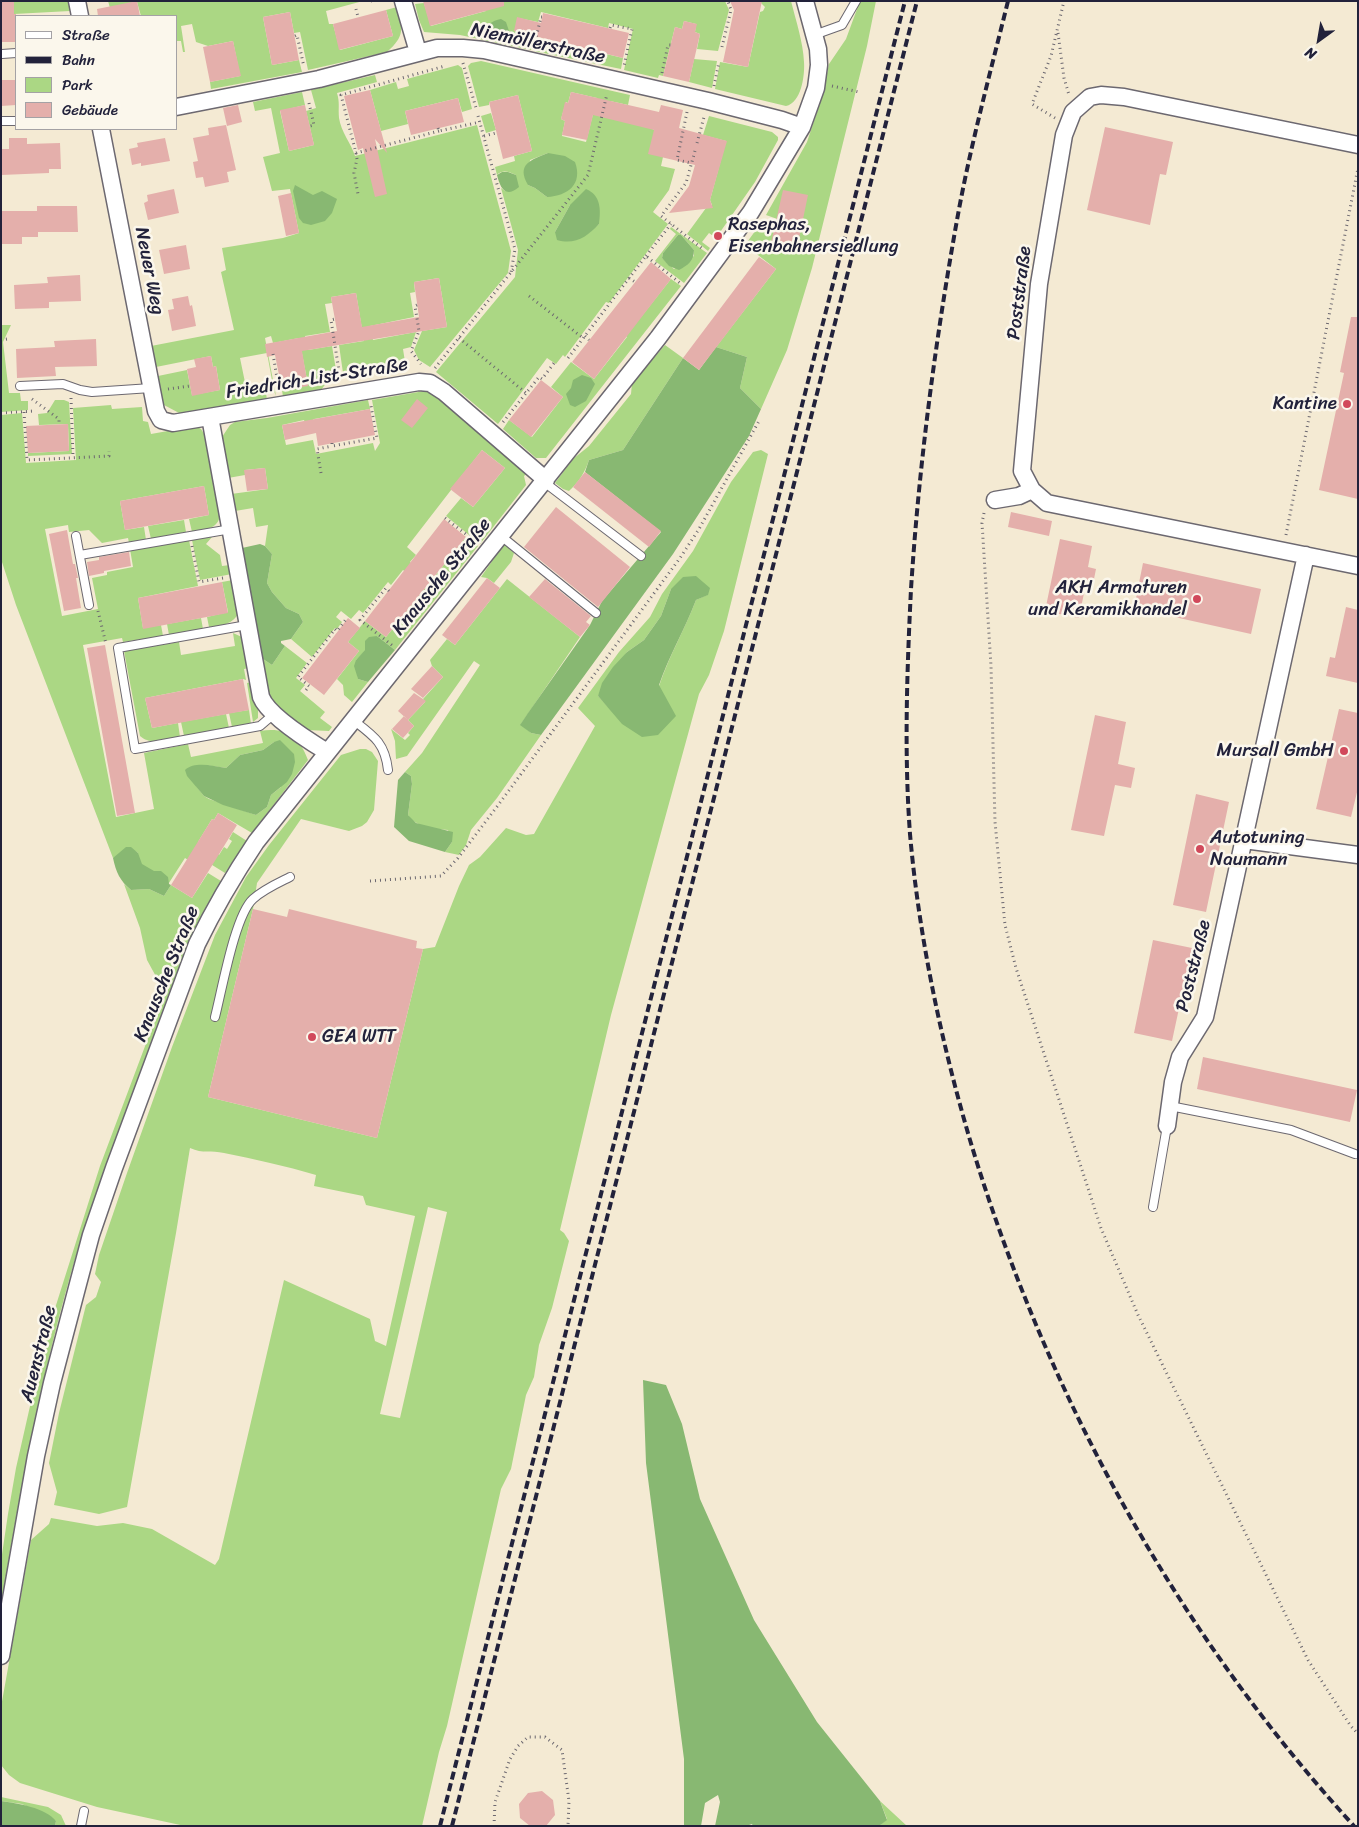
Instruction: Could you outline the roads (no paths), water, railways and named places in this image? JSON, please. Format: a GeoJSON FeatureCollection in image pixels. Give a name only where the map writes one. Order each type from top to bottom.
{"type":"FeatureCollection","features":[{"type":"Feature","properties":{"kind":"street"},"geometry":{"type":"LineString","coordinates":[[77,1],[80,15]]}},
{"type":"Feature","properties":{"kind":"street"},"geometry":{"type":"LineString","coordinates":[[403,1],[418,52]]}},
{"type":"Feature","properties":{"kind":"street","name":"Knausche Straße"},"geometry":{"type":"LineString","coordinates":[[150,1071],[197,944],[220,900],[256,842],[545,481],[717,260],[751,212],[802,128],[817,82],[819,66],[814,35],[805,1]]}},
{"type":"Feature","properties":{"kind":"street","name":"Niemöllerstraße"},"geometry":{"type":"LineString","coordinates":[[178,107],[307,82],[437,48],[463,48],[484,50],[690,97],[708,109],[782,120],[802,128]]}},
{"type":"Feature","properties":{"kind":"street","name":"Poststraße"},"geometry":{"type":"LineString","coordinates":[[1032,490],[1022,471],[1039,284],[1064,135],[1070,119],[1090,97],[1101,95],[1124,97],[1358,145]]}},
{"type":"Feature","properties":{"kind":"street","name":"Neuer Weg"},"geometry":{"type":"LineString","coordinates":[[101,130],[156,410],[162,420]]}},
{"type":"Feature","properties":{"kind":"street","name":"Friedrich-List-Straße"},"geometry":{"type":"LineString","coordinates":[[162,420],[173,423],[282,406],[419,382],[431,377],[444,392],[545,481]]}},
{"type":"Feature","properties":{"kind":"street","name":"Friedrich-List-Straße"},"geometry":{"type":"LineString","coordinates":[[210,417],[261,697],[264,705],[274,714],[327,752]]}},
{"type":"Feature","properties":{"kind":"street"},"geometry":{"type":"LineString","coordinates":[[995,500],[1019,496],[1032,490],[1047,503],[1358,566]]}},
{"type":"Feature","properties":{"kind":"street","name":"Poststraße"},"geometry":{"type":"LineString","coordinates":[[1167,1126],[1173,1082],[1180,1057],[1205,1017],[1306,555]]}},
{"type":"Feature","properties":{"kind":"street"},"geometry":{"type":"LineString","coordinates":[[1244,840],[1358,855]]}},
{"type":"Feature","properties":{"kind":"street","name":"Auenstraße"},"geometry":{"type":"LineString","coordinates":[[1,1656],[36,1456],[52,1383],[91,1235],[150,1071]]}},
{"type":"Feature","properties":{"kind":"lane"},"geometry":{"type":"LineString","coordinates":[[814,35],[842,25],[856,1]]}},
{"type":"Feature","properties":{"kind":"lane"},"geometry":{"type":"LineString","coordinates":[[2,54],[15,53]]}},
{"type":"Feature","properties":{"kind":"lane"},"geometry":{"type":"LineString","coordinates":[[1,121],[15,121]]}},
{"type":"Feature","properties":{"kind":"lane"},"geometry":{"type":"LineString","coordinates":[[20,386],[63,384],[90,392],[152,390]]}},
{"type":"Feature","properties":{"kind":"lane"},"geometry":{"type":"LineString","coordinates":[[545,481],[640,556]]}},
{"type":"Feature","properties":{"kind":"lane"},"geometry":{"type":"LineString","coordinates":[[80,555],[231,529]]}},
{"type":"Feature","properties":{"kind":"lane"},"geometry":{"type":"LineString","coordinates":[[76,536],[89,605]]}},
{"type":"Feature","properties":{"kind":"lane"},"geometry":{"type":"LineString","coordinates":[[501,536],[596,613]]}},
{"type":"Feature","properties":{"kind":"lane"},"geometry":{"type":"LineString","coordinates":[[247,624],[118,648],[135,749],[260,726],[274,714]]}},
{"type":"Feature","properties":{"kind":"lane"},"geometry":{"type":"LineString","coordinates":[[353,720],[368,731],[384,749],[388,770]]}},
{"type":"Feature","properties":{"kind":"lane"},"geometry":{"type":"LineString","coordinates":[[215,1017],[233,944],[247,907],[252,900],[266,890],[290,877]]}},
{"type":"Feature","properties":{"kind":"lane"},"geometry":{"type":"LineString","coordinates":[[1170,1106],[1291,1130],[1355,1154]]}},
{"type":"Feature","properties":{"kind":"lane"},"geometry":{"type":"LineString","coordinates":[[1153,1207],[1167,1126]]}},
{"type":"Feature","properties":{"kind":"lane"},"geometry":{"type":"LineString","coordinates":[[81,1826],[84,1811]]}},
{"type":"Feature","properties":{"kind":"railway"},"geometry":{"type":"LineString","coordinates":[[440,1826],[905,1]]}},
{"type":"Feature","properties":{"kind":"railway"},"geometry":{"type":"LineString","coordinates":[[452,1826],[917,1]]}},
{"type":"Feature","properties":{"kind":"railway"},"geometry":{"type":"LineString","coordinates":[[1008,1],[974,138],[957,220],[929,404],[914,543],[907,681],[908,804],[914,873],[932,988],[959,1103],[1001,1234],[1037,1327],[1078,1417],[1123,1505],[1174,1590],[1229,1672],[1289,1751],[1354,1826]]}},
{"type":"Feature","properties":{"kind":"place","name":"Rasephas, Eisenbahnersiedlung"},"geometry":{"type":"Point","coordinates":[718,236]}},
{"type":"Feature","properties":{"kind":"place","name":"Kantine"},"geometry":{"type":"Point","coordinates":[1347,404]}},
{"type":"Feature","properties":{"kind":"place","name":"AKH Armaturen und Keramikhandel"},"geometry":{"type":"Point","coordinates":[1197,599]}},
{"type":"Feature","properties":{"kind":"place","name":"Mursall GmbH"},"geometry":{"type":"Point","coordinates":[1344,751]}},
{"type":"Feature","properties":{"kind":"place","name":"Autotuning Naumann"},"geometry":{"type":"Point","coordinates":[1200,849]}},
{"type":"Feature","properties":{"kind":"place","name":"GEA WTT"},"geometry":{"type":"Point","coordinates":[312,1037]}}]}
